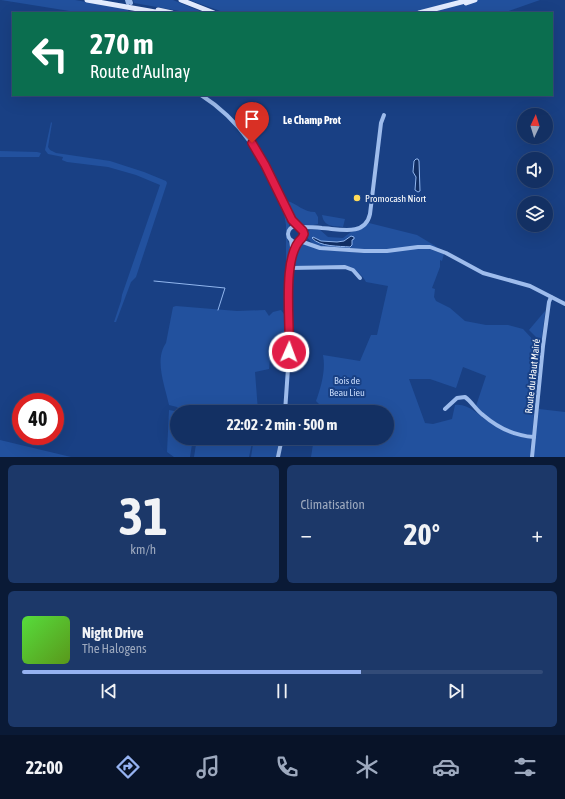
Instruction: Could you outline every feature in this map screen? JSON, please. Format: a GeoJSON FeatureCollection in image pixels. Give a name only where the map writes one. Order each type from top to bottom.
{"type":"FeatureCollection","features":[{"type":"Feature","properties":{"kind":"main road"},"geometry":{"type":"LineString","coordinates":[[87,0],[155,12]]}},
{"type":"Feature","properties":{"kind":"main road"},"geometry":{"type":"LineString","coordinates":[[99,0],[166,12]]}},
{"type":"Feature","properties":{"kind":"main road"},"geometry":{"type":"LineString","coordinates":[[181,0],[211,12]]}},
{"type":"Feature","properties":{"kind":"main road"},"geometry":{"type":"LineString","coordinates":[[423,12],[469,0]]}},
{"type":"Feature","properties":{"kind":"main road"},"geometry":{"type":"LineString","coordinates":[[432,12],[475,0]]}},
{"type":"Feature","properties":{"kind":"street"},"geometry":{"type":"LineString","coordinates":[[202,96],[222,110],[239,127],[256,149],[290,215],[302,229],[308,241],[315,247]]}},
{"type":"Feature","properties":{"kind":"street"},"geometry":{"type":"LineString","coordinates":[[290,228],[314,227],[351,230],[360,228],[367,222],[370,214],[381,123],[384,115]]}},
{"type":"Feature","properties":{"kind":"street"},"geometry":{"type":"LineString","coordinates":[[285,405],[290,339],[290,268],[292,247],[288,233],[290,228],[290,215]]}},
{"type":"Feature","properties":{"kind":"street"},"geometry":{"type":"LineString","coordinates":[[291,259],[299,241],[308,230],[314,227]]}},
{"type":"Feature","properties":{"kind":"street"},"geometry":{"type":"LineString","coordinates":[[291,240],[299,241],[315,247],[373,252],[430,247],[446,253],[483,273],[525,284],[565,304]]}},
{"type":"Feature","properties":{"kind":"street"},"geometry":{"type":"LineString","coordinates":[[290,268],[345,267],[353,270],[360,278]]}},
{"type":"Feature","properties":{"kind":"street","name":"Route du Haut Mairé"},"geometry":{"type":"LineString","coordinates":[[532,457],[543,346],[549,302],[551,298]]}},
{"type":"Feature","properties":{"kind":"street"},"geometry":{"type":"LineString","coordinates":[[445,409],[457,398],[465,397],[483,415],[504,429],[521,436],[534,437]]}},
{"type":"Feature","properties":{"kind":"street"},"geometry":{"type":"LineString","coordinates":[[278,457],[281,445]]}},
{"type":"Feature","properties":{"kind":"green space"},"geometry":{"type":"Polygon","coordinates":[[[1,0],[75,0],[128,9],[129,12],[76,12],[1,0]]]}},
{"type":"Feature","properties":{"kind":"green space"},"geometry":{"type":"Polygon","coordinates":[[[133,0],[173,0],[203,12],[185,12],[134,3],[133,0]]]}},
{"type":"Feature","properties":{"kind":"green space"},"geometry":{"type":"Polygon","coordinates":[[[189,0],[540,0],[506,12],[426,12],[426,10],[415,12],[223,12],[189,0]]]}},
{"type":"Feature","properties":{"kind":"green space"},"geometry":{"type":"Polygon","coordinates":[[[51,122],[48,147],[50,150],[56,153],[110,161],[144,172],[166,181],[167,183],[136,277],[131,282],[116,322],[114,322],[122,295],[160,185],[136,175],[108,167],[67,162],[62,160],[63,157],[48,154],[45,150],[51,122]]]}},
{"type":"Feature","properties":{"kind":"green space"},"geometry":{"type":"Polygon","coordinates":[[[0,151],[41,153],[39,157],[0,157],[0,151]]]}},
{"type":"Feature","properties":{"kind":"green space"},"geometry":{"type":"Polygon","coordinates":[[[274,188],[285,208],[289,222],[289,227],[286,232],[284,213],[274,188]]]}},
{"type":"Feature","properties":{"kind":"green space"},"geometry":{"type":"Polygon","coordinates":[[[287,201],[307,211],[315,212],[318,217],[318,224],[303,225],[295,222],[291,215],[287,201]]]}},
{"type":"Feature","properties":{"kind":"green space"},"geometry":{"type":"Polygon","coordinates":[[[322,215],[345,219],[343,227],[327,224],[322,215]]]}},
{"type":"Feature","properties":{"kind":"green space"},"geometry":{"type":"Polygon","coordinates":[[[369,223],[417,235],[437,247],[376,250],[321,247],[312,243],[306,236],[310,230],[319,229],[328,237],[343,238],[369,223]]]}},
{"type":"Feature","properties":{"kind":"green space"},"geometry":{"type":"Polygon","coordinates":[[[286,232],[290,246],[288,275],[286,275],[286,232]]]}},
{"type":"Feature","properties":{"kind":"green space","name":"Bois de Beau Lieu"},"geometry":{"type":"Polygon","coordinates":[[[299,243],[302,243],[324,250],[365,253],[416,248],[429,249],[444,254],[442,261],[440,260],[440,267],[432,288],[435,289],[434,297],[436,301],[450,308],[465,321],[486,325],[508,325],[523,329],[539,346],[540,350],[532,435],[517,433],[509,430],[482,412],[476,406],[486,376],[463,367],[456,388],[430,379],[409,379],[425,423],[433,424],[452,419],[455,405],[468,407],[503,430],[520,437],[531,438],[530,457],[311,457],[313,445],[394,445],[394,405],[319,405],[316,401],[323,372],[323,355],[360,361],[371,335],[377,335],[388,286],[366,282],[357,271],[344,265],[293,265],[295,251],[299,243]]]}},
{"type":"Feature","properties":{"kind":"green space"},"geometry":{"type":"Polygon","coordinates":[[[173,307],[237,311],[265,310],[269,316],[273,312],[281,310],[284,314],[287,334],[285,359],[270,359],[269,369],[255,372],[258,405],[169,405],[163,382],[161,357],[166,343],[173,307]]]}},
{"type":"Feature","properties":{"kind":"green space"},"geometry":{"type":"Polygon","coordinates":[[[545,311],[545,314],[541,342],[529,330],[545,311]]]}},
{"type":"Feature","properties":{"kind":"green space"},"geometry":{"type":"Polygon","coordinates":[[[539,409],[565,412],[565,457],[533,457],[539,409]]]}},
{"type":"Feature","properties":{"kind":"green space"},"geometry":{"type":"Polygon","coordinates":[[[169,410],[170,445],[192,445],[190,457],[174,457],[167,452],[169,410]]]}},
{"type":"Feature","properties":{"kind":"green space"},"geometry":{"type":"Polygon","coordinates":[[[0,440],[12,443],[12,445],[21,445],[71,457],[0,457],[0,440]]]}},
{"type":"Feature","properties":{"kind":"green space"},"geometry":{"type":"Polygon","coordinates":[[[196,445],[252,445],[249,457],[194,457],[196,445]]]}},
{"type":"Feature","properties":{"kind":"green space"},"geometry":{"type":"Polygon","coordinates":[[[253,445],[279,445],[276,457],[251,457],[253,445]]]}},
{"type":"Feature","properties":{"kind":"shaded area"},"geometry":{"type":"Polygon","coordinates":[[[416,159],[419,161],[420,191],[418,192],[415,190],[416,177],[413,172],[414,161],[416,159]]]}},
{"type":"Feature","properties":{"kind":"shaded area"},"geometry":{"type":"Polygon","coordinates":[[[351,236],[354,237],[354,239],[352,240],[352,245],[350,247],[325,245],[315,241],[312,238],[313,237],[321,241],[337,242],[344,241],[351,236]]]}},
{"type":"Feature","properties":{"kind":"waterway"},"geometry":{"type":"LineString","coordinates":[[154,281],[225,288],[218,310]]}},
{"type":"Feature","properties":{"kind":"place","name":"Promocash Niort"},"geometry":{"type":"Point","coordinates":[357,198]}},
{"type":"Feature","properties":{"kind":"district","name":"Le Champ Prot"},"geometry":{"type":"Point","coordinates":[312,120]}},
{"type":"Feature","properties":{"kind":"route"},"geometry":{"type":"LineString","coordinates":[[252,143],[261,157],[292,220],[304,232],[301,240],[298,241],[295,247],[291,259],[289,278],[289,352]]}}]}
